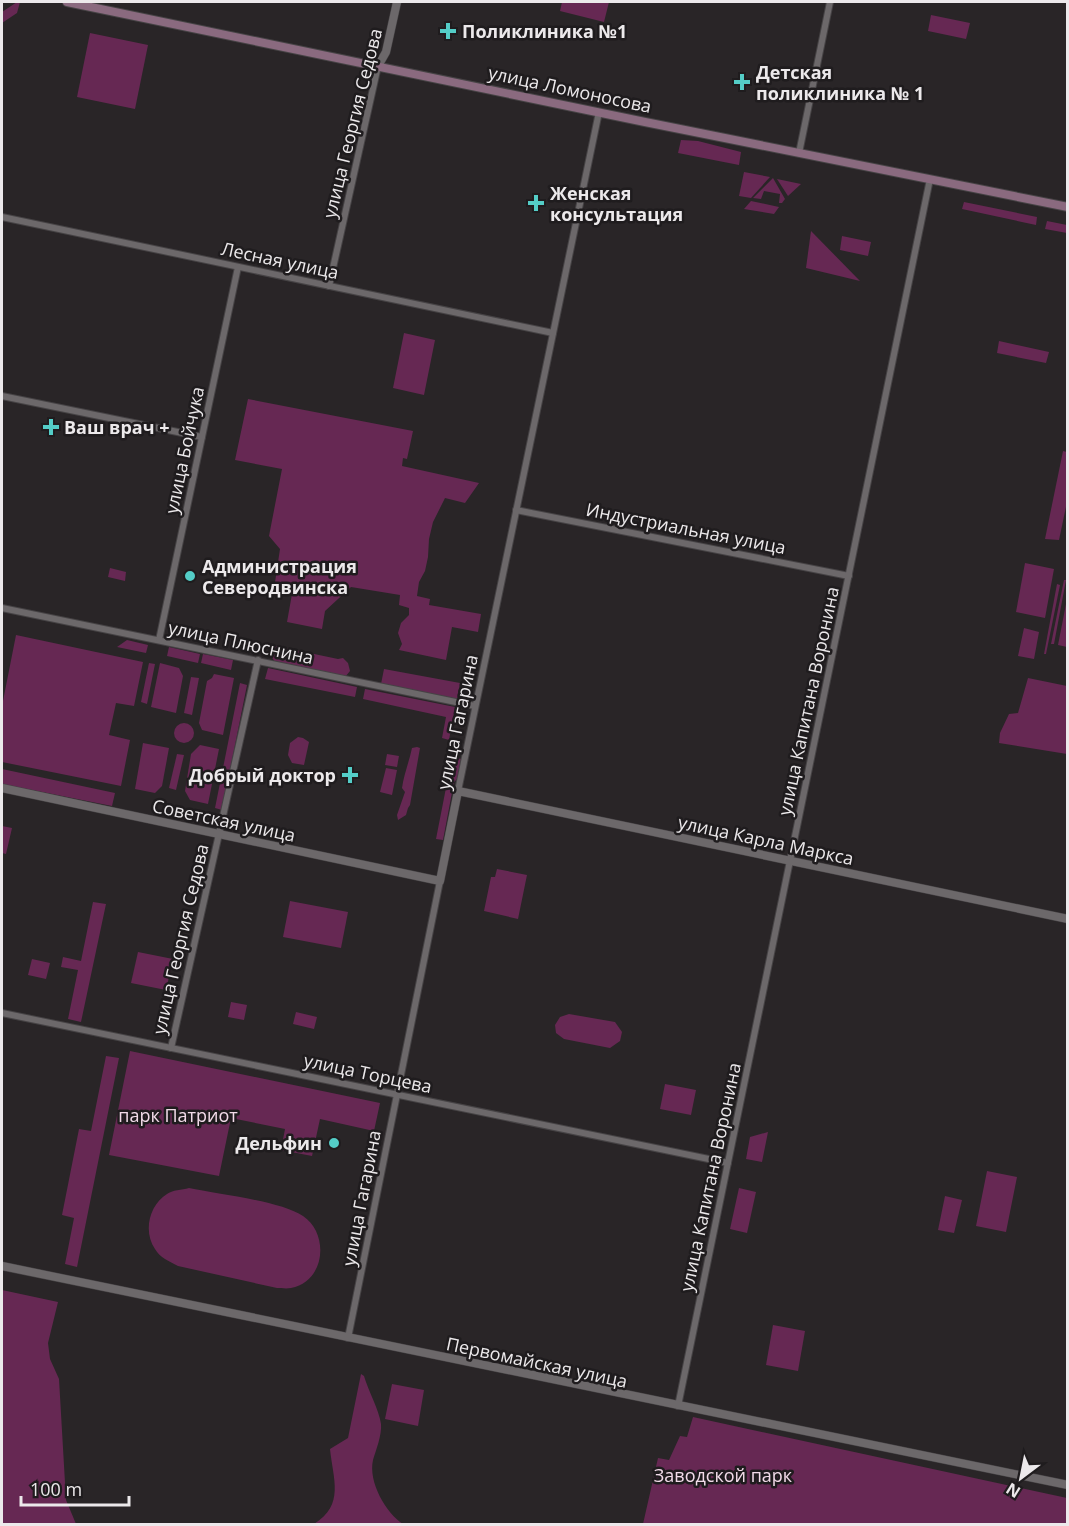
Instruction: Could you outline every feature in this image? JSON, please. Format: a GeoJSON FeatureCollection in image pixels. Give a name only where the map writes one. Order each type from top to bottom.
{"type":"FeatureCollection","features":[{"type":"Feature","properties":{"kind":"main road","name":"улица Ломоносова"},"geometry":{"type":"LineString","coordinates":[[67,2],[1068,207]]}},
{"type":"Feature","properties":{"kind":"street","name":"улица Георгия Седова"},"geometry":{"type":"LineString","coordinates":[[329,286],[378,66],[386,52],[397,2]]}},
{"type":"Feature","properties":{"kind":"street"},"geometry":{"type":"LineString","coordinates":[[799,153],[830,2]]}},
{"type":"Feature","properties":{"kind":"street","name":"улица Гагарина"},"geometry":{"type":"LineString","coordinates":[[348,1338],[475,706],[599,112]]}},
{"type":"Feature","properties":{"kind":"street","name":"улица Капитана Воронина"},"geometry":{"type":"LineString","coordinates":[[678,1406],[930,179]]}},
{"type":"Feature","properties":{"kind":"street","name":"Лесная улица"},"geometry":{"type":"LineString","coordinates":[[2,217],[553,333]]}},
{"type":"Feature","properties":{"kind":"street","name":"улица Бойчука"},"geometry":{"type":"LineString","coordinates":[[159,640],[238,267]]}},
{"type":"Feature","properties":{"kind":"street"},"geometry":{"type":"LineString","coordinates":[[2,396],[202,437]]}},
{"type":"Feature","properties":{"kind":"street","name":"Индустриальная улица"},"geometry":{"type":"LineString","coordinates":[[516,510],[849,576]]}},
{"type":"Feature","properties":{"kind":"street","name":"улица Плюснина"},"geometry":{"type":"LineString","coordinates":[[2,608],[475,706]]}},
{"type":"Feature","properties":{"kind":"street","name":"улица Георгия Седова"},"geometry":{"type":"LineString","coordinates":[[171,1048],[258,660]]}},
{"type":"Feature","properties":{"kind":"street","name":"Советская улица"},"geometry":{"type":"LineString","coordinates":[[2,788],[440,881]]}},
{"type":"Feature","properties":{"kind":"street","name":"улица Карла Маркса"},"geometry":{"type":"LineString","coordinates":[[458,791],[1068,919]]}},
{"type":"Feature","properties":{"kind":"street","name":"улица Торцева"},"geometry":{"type":"LineString","coordinates":[[2,1013],[728,1163]]}},
{"type":"Feature","properties":{"kind":"street","name":"Первомайская улица"},"geometry":{"type":"LineString","coordinates":[[2,1266],[1068,1485]]}},
{"type":"Feature","properties":{"kind":"green space"},"geometry":{"type":"Polygon","coordinates":[[[20,2],[17,13],[2,23],[2,12],[20,2]]]}},
{"type":"Feature","properties":{"kind":"green space"},"geometry":{"type":"Polygon","coordinates":[[[562,2],[609,2],[604,22],[560,11],[562,2]]]}},
{"type":"Feature","properties":{"kind":"green space"},"geometry":{"type":"Polygon","coordinates":[[[931,15],[970,23],[966,39],[928,31],[931,15]]]}},
{"type":"Feature","properties":{"kind":"green space"},"geometry":{"type":"Polygon","coordinates":[[[90,33],[148,45],[135,109],[77,97],[90,33]]]}},
{"type":"Feature","properties":{"kind":"green space"},"geometry":{"type":"Polygon","coordinates":[[[681,140],[698,141],[741,152],[739,165],[678,153],[681,140]]]}},
{"type":"Feature","properties":{"kind":"green space"},"geometry":{"type":"Polygon","coordinates":[[[744,172],[770,177],[751,198],[739,196],[744,172]]]}},
{"type":"Feature","properties":{"kind":"green space"},"geometry":{"type":"Polygon","coordinates":[[[773,178],[785,199],[782,203],[779,203],[780,194],[764,191],[761,199],[753,198],[773,178]]]}},
{"type":"Feature","properties":{"kind":"green space"},"geometry":{"type":"Polygon","coordinates":[[[777,179],[801,184],[788,196],[777,179]]]}},
{"type":"Feature","properties":{"kind":"green space"},"geometry":{"type":"Polygon","coordinates":[[[751,201],[779,207],[774,214],[744,209],[751,201]]]}},
{"type":"Feature","properties":{"kind":"green space"},"geometry":{"type":"Polygon","coordinates":[[[964,202],[1037,217],[1036,225],[962,209],[964,202]]]}},
{"type":"Feature","properties":{"kind":"green space"},"geometry":{"type":"Polygon","coordinates":[[[1047,221],[1067,225],[1067,233],[1045,229],[1047,221]]]}},
{"type":"Feature","properties":{"kind":"green space"},"geometry":{"type":"Polygon","coordinates":[[[811,231],[860,281],[806,268],[811,231]]]}},
{"type":"Feature","properties":{"kind":"green space"},"geometry":{"type":"Polygon","coordinates":[[[842,236],[871,242],[868,256],[840,250],[842,236]]]}},
{"type":"Feature","properties":{"kind":"green space"},"geometry":{"type":"Polygon","coordinates":[[[404,333],[435,340],[424,395],[393,388],[404,333]]]}},
{"type":"Feature","properties":{"kind":"green space"},"geometry":{"type":"Polygon","coordinates":[[[999,341],[1049,352],[1046,363],[997,353],[999,341]]]}},
{"type":"Feature","properties":{"kind":"green space"},"geometry":{"type":"Polygon","coordinates":[[[248,399],[413,431],[407,459],[403,458],[402,466],[479,483],[465,503],[445,498],[433,522],[425,571],[419,582],[417,596],[430,599],[429,605],[481,614],[478,632],[452,627],[446,660],[399,650],[402,644],[398,633],[401,623],[409,615],[409,608],[399,605],[400,595],[351,587],[325,611],[322,629],[287,622],[292,594],[274,589],[280,549],[269,536],[282,469],[235,460],[248,399]]]}},
{"type":"Feature","properties":{"kind":"green space"},"geometry":{"type":"Polygon","coordinates":[[[1063,451],[1067,452],[1067,502],[1059,540],[1045,539],[1063,451]]]}},
{"type":"Feature","properties":{"kind":"green space"},"geometry":{"type":"Polygon","coordinates":[[[1025,563],[1054,569],[1045,618],[1016,612],[1025,563]]]}},
{"type":"Feature","properties":{"kind":"green space"},"geometry":{"type":"Polygon","coordinates":[[[110,568],[126,572],[125,581],[108,577],[110,568]]]}},
{"type":"Feature","properties":{"kind":"green space"},"geometry":{"type":"Polygon","coordinates":[[[1064,580],[1066,580],[1054,644],[1051,644],[1064,580]]]}},
{"type":"Feature","properties":{"kind":"green space"},"geometry":{"type":"Polygon","coordinates":[[[1057,584],[1060,585],[1046,654],[1044,654],[1057,584]]]}},
{"type":"Feature","properties":{"kind":"green space"},"geometry":{"type":"Polygon","coordinates":[[[1067,599],[1068,647],[1058,645],[1067,599]]]}},
{"type":"Feature","properties":{"kind":"green space"},"geometry":{"type":"Polygon","coordinates":[[[1024,628],[1039,632],[1034,659],[1018,656],[1024,628]]]}},
{"type":"Feature","properties":{"kind":"green space"},"geometry":{"type":"Polygon","coordinates":[[[16,635],[143,662],[134,706],[116,703],[109,735],[130,740],[121,786],[2,762],[2,706],[16,635]]]}},
{"type":"Feature","properties":{"kind":"green space"},"geometry":{"type":"Polygon","coordinates":[[[127,640],[148,645],[146,653],[117,647],[127,640]]]}},
{"type":"Feature","properties":{"kind":"green space"},"geometry":{"type":"Polygon","coordinates":[[[276,646],[338,659],[343,658],[348,663],[350,671],[345,677],[275,662],[271,656],[276,646]]]}},
{"type":"Feature","properties":{"kind":"green space"},"geometry":{"type":"Polygon","coordinates":[[[169,647],[200,654],[198,663],[167,656],[169,647]]]}},
{"type":"Feature","properties":{"kind":"green space"},"geometry":{"type":"Polygon","coordinates":[[[203,654],[233,660],[231,670],[201,663],[203,654]]]}},
{"type":"Feature","properties":{"kind":"green space"},"geometry":{"type":"Polygon","coordinates":[[[149,663],[155,664],[147,704],[141,702],[149,663]]]}},
{"type":"Feature","properties":{"kind":"green space"},"geometry":{"type":"Polygon","coordinates":[[[160,663],[179,668],[183,676],[176,713],[151,707],[160,663]]]}},
{"type":"Feature","properties":{"kind":"green space"},"geometry":{"type":"Polygon","coordinates":[[[268,668],[357,687],[355,697],[265,679],[268,668]]]}},
{"type":"Feature","properties":{"kind":"green space"},"geometry":{"type":"Polygon","coordinates":[[[384,669],[460,683],[457,699],[381,684],[384,669]]]}},
{"type":"Feature","properties":{"kind":"green space"},"geometry":{"type":"Polygon","coordinates":[[[214,674],[234,678],[223,735],[202,730],[199,723],[207,681],[214,674]]]}},
{"type":"Feature","properties":{"kind":"green space"},"geometry":{"type":"Polygon","coordinates":[[[191,677],[199,678],[192,715],[184,713],[191,677]]]}},
{"type":"Feature","properties":{"kind":"green space"},"geometry":{"type":"Polygon","coordinates":[[[1028,678],[1067,686],[1067,754],[999,743],[1000,733],[1009,714],[1018,713],[1028,678]]]}},
{"type":"Feature","properties":{"kind":"green space"},"geometry":{"type":"Polygon","coordinates":[[[240,683],[247,685],[222,810],[215,808],[240,683]]]}},
{"type":"Feature","properties":{"kind":"green space"},"geometry":{"type":"Polygon","coordinates":[[[365,689],[455,707],[449,740],[442,738],[446,717],[363,699],[365,689]]]}},
{"type":"Feature","properties":{"kind":"green space"},"geometry":{"type":"Polygon","coordinates":[[[180,723],[188,723],[194,729],[194,737],[188,743],[180,743],[174,737],[174,729],[180,723]]]}},
{"type":"Feature","properties":{"kind":"green space"},"geometry":{"type":"Polygon","coordinates":[[[298,737],[309,742],[304,765],[292,763],[288,755],[290,743],[298,737]]]}},
{"type":"Feature","properties":{"kind":"green space"},"geometry":{"type":"Polygon","coordinates":[[[143,743],[169,748],[162,786],[155,793],[135,789],[143,743]]]}},
{"type":"Feature","properties":{"kind":"green space"},"geometry":{"type":"Polygon","coordinates":[[[200,745],[219,749],[208,804],[190,800],[185,791],[191,754],[200,745]]]}},
{"type":"Feature","properties":{"kind":"green space"},"geometry":{"type":"Polygon","coordinates":[[[412,748],[420,748],[410,805],[406,815],[398,820],[397,815],[405,792],[402,788],[405,773],[412,748]]]}},
{"type":"Feature","properties":{"kind":"green space"},"geometry":{"type":"Polygon","coordinates":[[[177,754],[184,755],[176,790],[169,788],[177,754]]]}},
{"type":"Feature","properties":{"kind":"green space"},"geometry":{"type":"Polygon","coordinates":[[[387,754],[399,756],[397,767],[385,765],[387,754]]]}},
{"type":"Feature","properties":{"kind":"green space"},"geometry":{"type":"Polygon","coordinates":[[[452,757],[461,759],[457,779],[454,782],[443,840],[436,839],[452,757]]]}},
{"type":"Feature","properties":{"kind":"green space"},"geometry":{"type":"Polygon","coordinates":[[[386,768],[397,770],[392,795],[380,792],[386,768]]]}},
{"type":"Feature","properties":{"kind":"green space"},"geometry":{"type":"Polygon","coordinates":[[[2,769],[115,793],[112,806],[2,784],[2,769]]]}},
{"type":"Feature","properties":{"kind":"green space"},"geometry":{"type":"Polygon","coordinates":[[[2,826],[12,828],[6,854],[2,853],[2,826]]]}},
{"type":"Feature","properties":{"kind":"green space"},"geometry":{"type":"Polygon","coordinates":[[[497,869],[527,875],[518,919],[484,911],[491,877],[495,877],[497,869]]]}},
{"type":"Feature","properties":{"kind":"green space"},"geometry":{"type":"Polygon","coordinates":[[[290,901],[348,912],[341,948],[283,937],[290,901]]]}},
{"type":"Feature","properties":{"kind":"green space"},"geometry":{"type":"Polygon","coordinates":[[[93,902],[106,904],[81,1022],[68,1019],[78,970],[61,967],[63,957],[81,961],[93,902]]]}},
{"type":"Feature","properties":{"kind":"green space"},"geometry":{"type":"Polygon","coordinates":[[[138,952],[173,959],[166,990],[131,983],[138,952]]]}},
{"type":"Feature","properties":{"kind":"green space"},"geometry":{"type":"Polygon","coordinates":[[[32,959],[50,963],[46,979],[28,975],[32,959]]]}},
{"type":"Feature","properties":{"kind":"green space"},"geometry":{"type":"Polygon","coordinates":[[[231,1002],[247,1005],[244,1020],[228,1017],[231,1002]]]}},
{"type":"Feature","properties":{"kind":"green space"},"geometry":{"type":"Polygon","coordinates":[[[296,1012],[317,1017],[314,1029],[293,1024],[296,1012]]]}},
{"type":"Feature","properties":{"kind":"green space"},"geometry":{"type":"Polygon","coordinates":[[[569,1014],[615,1022],[622,1032],[620,1041],[610,1048],[564,1039],[556,1033],[555,1025],[560,1017],[569,1014]]]}},
{"type":"Feature","properties":{"kind":"green space","name":"парк Патриот"},"geometry":{"type":"Polygon","coordinates":[[[130,1051],[380,1103],[374,1131],[320,1119],[312,1156],[281,1150],[285,1129],[231,1118],[219,1176],[109,1155],[130,1051]]]}},
{"type":"Feature","properties":{"kind":"green space"},"geometry":{"type":"Polygon","coordinates":[[[106,1056],[119,1058],[77,1267],[65,1264],[74,1218],[62,1215],[79,1129],[91,1131],[106,1056]]]}},
{"type":"Feature","properties":{"kind":"green space"},"geometry":{"type":"Polygon","coordinates":[[[665,1084],[696,1090],[691,1115],[660,1109],[665,1084]]]}},
{"type":"Feature","properties":{"kind":"green space"},"geometry":{"type":"Polygon","coordinates":[[[768,1132],[762,1162],[746,1159],[750,1137],[768,1132]]]}},
{"type":"Feature","properties":{"kind":"green space"},"geometry":{"type":"Polygon","coordinates":[[[987,1171],[1017,1177],[1006,1232],[976,1226],[987,1171]]]}},
{"type":"Feature","properties":{"kind":"green space"},"geometry":{"type":"Polygon","coordinates":[[[189,1188],[265,1202],[303,1216],[312,1224],[320,1245],[317,1267],[311,1277],[291,1288],[277,1288],[178,1266],[162,1257],[155,1249],[149,1235],[152,1212],[167,1194],[189,1188]]]}},
{"type":"Feature","properties":{"kind":"green space"},"geometry":{"type":"Polygon","coordinates":[[[739,1188],[756,1192],[747,1233],[730,1229],[739,1188]]]}},
{"type":"Feature","properties":{"kind":"green space"},"geometry":{"type":"Polygon","coordinates":[[[945,1196],[962,1200],[954,1233],[938,1230],[945,1196]]]}},
{"type":"Feature","properties":{"kind":"green space"},"geometry":{"type":"Polygon","coordinates":[[[2,1290],[58,1302],[48,1343],[50,1359],[59,1379],[66,1500],[76,1524],[2,1524],[2,1290]]]}},
{"type":"Feature","properties":{"kind":"green space"},"geometry":{"type":"Polygon","coordinates":[[[773,1325],[805,1331],[798,1371],[766,1365],[773,1325]]]}},
{"type":"Feature","properties":{"kind":"green space"},"geometry":{"type":"Polygon","coordinates":[[[361,1374],[364,1376],[381,1424],[380,1438],[373,1460],[373,1478],[385,1505],[403,1524],[314,1524],[324,1517],[333,1500],[335,1491],[330,1449],[348,1438],[361,1374]]]}},
{"type":"Feature","properties":{"kind":"green space"},"geometry":{"type":"Polygon","coordinates":[[[392,1384],[424,1390],[418,1426],[385,1419],[392,1384]]]}},
{"type":"Feature","properties":{"kind":"green space","name":"Заводской парк"},"geometry":{"type":"Polygon","coordinates":[[[693,1417],[1067,1498],[1067,1524],[643,1524],[658,1458],[669,1460],[680,1436],[687,1437],[693,1417]]]}},
{"type":"Feature","properties":{"kind":"place","name":"Поликлиника №1"},"geometry":{"type":"Point","coordinates":[448,31]}},
{"type":"Feature","properties":{"kind":"place","name":"Детская поликлиника № 1"},"geometry":{"type":"Point","coordinates":[742,82]}},
{"type":"Feature","properties":{"kind":"place","name":"Женская консультация"},"geometry":{"type":"Point","coordinates":[536,203]}},
{"type":"Feature","properties":{"kind":"place","name":"Ваш врач +"},"geometry":{"type":"Point","coordinates":[51,427]}},
{"type":"Feature","properties":{"kind":"place","name":"Администрация Северодвинска"},"geometry":{"type":"Point","coordinates":[190,576]}},
{"type":"Feature","properties":{"kind":"place","name":"Добрый доктор"},"geometry":{"type":"Point","coordinates":[350,775]}},
{"type":"Feature","properties":{"kind":"place","name":"Дельфин"},"geometry":{"type":"Point","coordinates":[334,1143]}}]}
